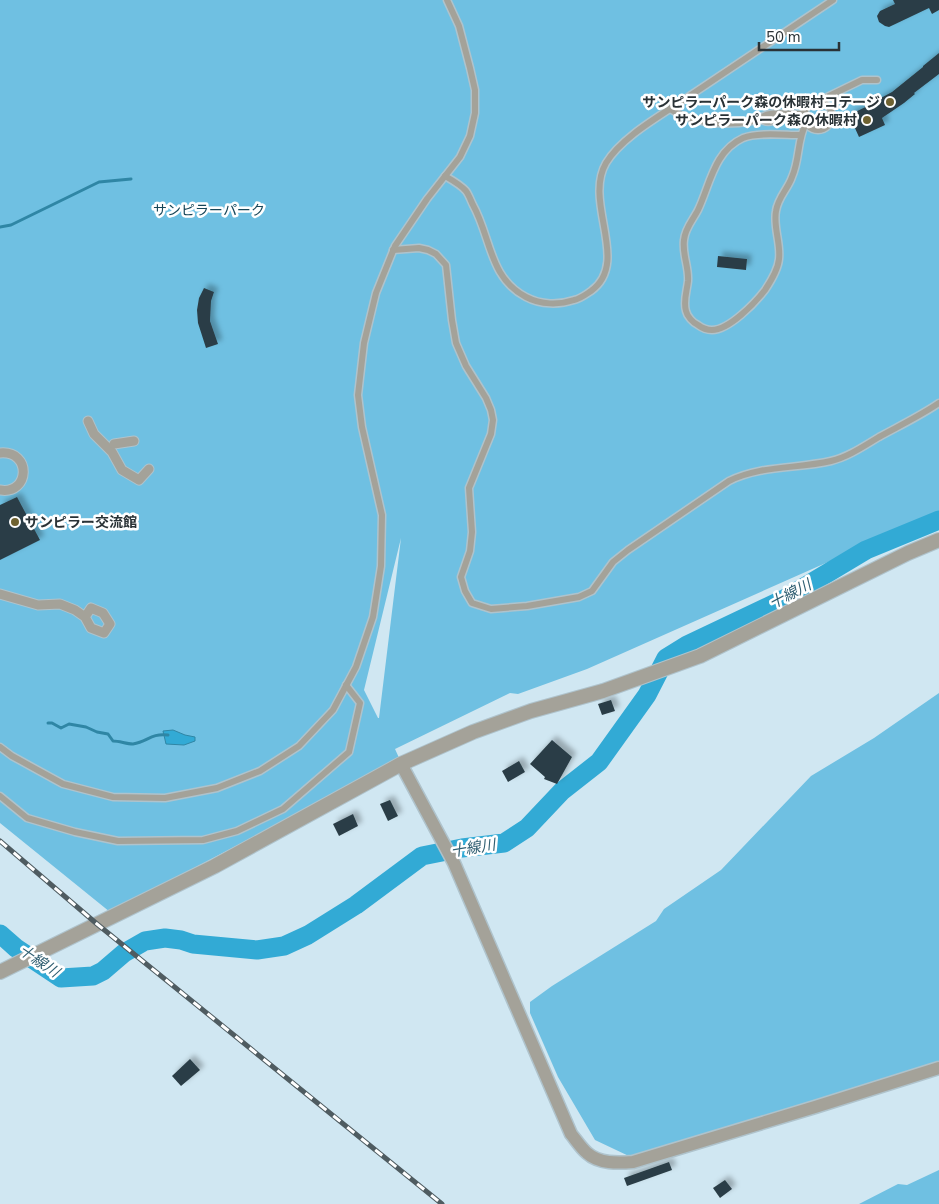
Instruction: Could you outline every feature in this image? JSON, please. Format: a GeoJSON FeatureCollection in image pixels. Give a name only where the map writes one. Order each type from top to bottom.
{"type":"FeatureCollection","features":[{"type":"Feature","properties":{"kind":"street"},"geometry":{"type":"LineString","coordinates":[[88,421],[94,434],[112,452],[122,470],[139,480],[149,469]]}},
{"type":"Feature","properties":{"kind":"street"},"geometry":{"type":"LineString","coordinates":[[114,444],[134,441]]}},
{"type":"Feature","properties":{"kind":"street"},"geometry":{"type":"LineString","coordinates":[[0,453],[14,455],[24,471],[23,478],[15,488],[0,490]]}},
{"type":"Feature","properties":{"kind":"street"},"geometry":{"type":"LineString","coordinates":[[0,972],[215,866],[402,764],[473,732],[531,711],[603,692],[700,656],[908,553],[939,540]]}},
{"type":"Feature","properties":{"kind":"street"},"geometry":{"type":"LineString","coordinates":[[0,594],[38,605],[60,604],[75,610],[85,617]]}},
{"type":"Feature","properties":{"kind":"street"},"geometry":{"type":"LineString","coordinates":[[402,764],[454,864],[571,1134],[587,1154],[616,1163],[633,1162],[939,1068]]}},
{"type":"Feature","properties":{"kind":"lane"},"geometry":{"type":"LineString","coordinates":[[0,747],[12,756],[63,784],[113,797],[165,798],[217,788],[260,771],[299,746],[333,710],[356,667],[373,617],[382,566],[382,515],[362,427],[358,395],[364,343],[376,293],[393,250],[462,151],[470,136],[475,113],[474,90],[470,68],[459,26],[446,0]]}},
{"type":"Feature","properties":{"kind":"lane"},"geometry":{"type":"LineString","coordinates":[[819,9],[821,0]]}},
{"type":"Feature","properties":{"kind":"lane"},"geometry":{"type":"LineString","coordinates":[[445,176],[466,191],[476,210],[501,276],[514,289],[527,298],[546,303],[563,304],[579,299],[601,282],[608,268],[608,251],[599,198],[600,182],[606,164],[618,149],[670,109],[833,0]]}},
{"type":"Feature","properties":{"kind":"lane"},"geometry":{"type":"LineString","coordinates":[[823,103],[827,97],[862,80],[877,80]]}},
{"type":"Feature","properties":{"kind":"lane"},"geometry":{"type":"LineString","coordinates":[[814,102],[827,105],[832,113],[827,126],[819,130],[806,123],[805,112],[810,104],[814,102]]}},
{"type":"Feature","properties":{"kind":"lane"},"geometry":{"type":"LineString","coordinates":[[670,109],[679,115],[714,123],[733,123],[760,119],[768,114],[801,114],[805,112]]}},
{"type":"Feature","properties":{"kind":"lane"},"geometry":{"type":"LineString","coordinates":[[800,135],[744,138],[725,153],[711,173],[702,202],[687,226],[684,241],[688,280],[685,301],[686,312],[694,324],[703,329],[722,328],[737,318],[764,290],[777,270],[779,258],[774,225],[776,210],[781,194],[792,179],[800,149],[800,135],[806,123]]}},
{"type":"Feature","properties":{"kind":"lane"},"geometry":{"type":"LineString","coordinates":[[393,250],[419,248],[428,250],[436,254],[446,265],[456,343],[466,366],[486,398],[491,410],[493,420],[491,434],[469,488],[472,532],[470,551],[461,577],[465,591],[472,603],[490,609],[527,606],[579,597],[592,591],[613,562],[628,550],[740,475],[834,461],[850,454],[939,403]]}},
{"type":"Feature","properties":{"kind":"lane"},"geometry":{"type":"LineString","coordinates":[[0,796],[27,818],[75,832],[118,841],[203,840],[237,831],[282,809],[349,752],[360,703],[346,685]]}},
{"type":"Feature","properties":{"kind":"green space","name":"サンピラーパーク"},"geometry":{"type":"Polygon","coordinates":[[[0,0],[939,0],[939,516],[907,527],[587,669],[518,694],[510,693],[395,749],[400,760],[110,912],[0,823],[0,0]],[[401,538],[364,690],[379,718],[401,538]]]}},
{"type":"Feature","properties":{"kind":"green space"},"geometry":{"type":"Polygon","coordinates":[[[939,693],[939,1064],[633,1158],[595,1140],[558,1077],[530,1013],[530,1002],[552,986],[656,921],[664,909],[721,870],[811,776],[874,738],[939,693]]]}},
{"type":"Feature","properties":{"kind":"green space"},"geometry":{"type":"Polygon","coordinates":[[[939,1170],[939,1204],[859,1204],[898,1184],[907,1185],[939,1170]]]}},
{"type":"Feature","properties":{"kind":"shaded area"},"geometry":{"type":"Polygon","coordinates":[[[173,730],[195,737],[195,741],[184,745],[166,744],[163,731],[173,730]]]}},
{"type":"Feature","properties":{"kind":"building"},"geometry":{"type":"Polygon","coordinates":[[[893,0],[939,0],[939,10],[932,14],[929,8],[889,27],[879,22],[877,16],[880,11],[895,4],[893,0]]]}},
{"type":"Feature","properties":{"kind":"building"},"geometry":{"type":"Polygon","coordinates":[[[939,53],[939,74],[904,103],[882,118],[885,125],[859,137],[849,115],[892,92],[939,53]]]}},
{"type":"Feature","properties":{"kind":"building"},"geometry":{"type":"Polygon","coordinates":[[[718,256],[747,259],[746,270],[717,267],[718,256]]]}},
{"type":"Feature","properties":{"kind":"building"},"geometry":{"type":"Polygon","coordinates":[[[204,288],[214,292],[211,301],[210,321],[218,344],[206,348],[198,323],[197,310],[199,298],[204,288]]]}},
{"type":"Feature","properties":{"kind":"building","name":"サンピラー交流館"},"geometry":{"type":"Polygon","coordinates":[[[17,497],[40,540],[0,560],[0,505],[17,497]]]}},
{"type":"Feature","properties":{"kind":"building"},"geometry":{"type":"Polygon","coordinates":[[[611,700],[615,711],[602,715],[598,704],[611,700]]]}},
{"type":"Feature","properties":{"kind":"building"},"geometry":{"type":"Polygon","coordinates":[[[552,740],[572,757],[557,784],[544,779],[545,777],[530,764],[552,740]]]}},
{"type":"Feature","properties":{"kind":"building"},"geometry":{"type":"Polygon","coordinates":[[[519,761],[525,772],[508,782],[502,771],[519,761]]]}},
{"type":"Feature","properties":{"kind":"building"},"geometry":{"type":"Polygon","coordinates":[[[390,800],[398,816],[388,821],[380,804],[390,800]]]}},
{"type":"Feature","properties":{"kind":"building"},"geometry":{"type":"Polygon","coordinates":[[[353,814],[358,826],[339,836],[333,824],[353,814]]]}},
{"type":"Feature","properties":{"kind":"building"},"geometry":{"type":"Polygon","coordinates":[[[190,1059],[200,1070],[181,1086],[172,1076],[190,1059]]]}},
{"type":"Feature","properties":{"kind":"building"},"geometry":{"type":"Polygon","coordinates":[[[669,1162],[672,1170],[627,1186],[624,1178],[669,1162]]]}},
{"type":"Feature","properties":{"kind":"building"},"geometry":{"type":"Polygon","coordinates":[[[725,1180],[732,1189],[720,1198],[713,1188],[725,1180]]]}},
{"type":"Feature","properties":{"kind":"waterway"},"geometry":{"type":"LineString","coordinates":[[0,227],[11,225],[99,182],[131,179]]}},
{"type":"Feature","properties":{"kind":"waterway","name":"十線川"},"geometry":{"type":"LineString","coordinates":[[0,934],[16,948],[61,978],[93,976],[103,971],[124,953],[145,941],[165,938],[193,944],[257,950],[284,946],[308,935],[356,905],[422,856],[462,848],[504,843],[527,828],[562,791],[599,762],[647,695],[666,658],[687,645],[786,598],[866,550],[939,520]]}},
{"type":"Feature","properties":{"kind":"waterway"},"geometry":{"type":"LineString","coordinates":[[48,723],[61,728],[69,724],[86,727],[108,734],[113,741],[130,744],[138,743],[157,735],[168,735]]}},
{"type":"Feature","properties":{"kind":"railway"},"geometry":{"type":"LineString","coordinates":[[0,841],[97,924],[442,1204]]}},
{"type":"Feature","properties":{"kind":"place","name":"サンピラーパーク森の休暇村コテージ"},"geometry":{"type":"Point","coordinates":[890,102]}},
{"type":"Feature","properties":{"kind":"place","name":"サンピラーパーク森の休暇村"},"geometry":{"type":"Point","coordinates":[867,120]}},
{"type":"Feature","properties":{"kind":"place","name":"サンピラー交流館"},"geometry":{"type":"Point","coordinates":[15,522]}}]}
